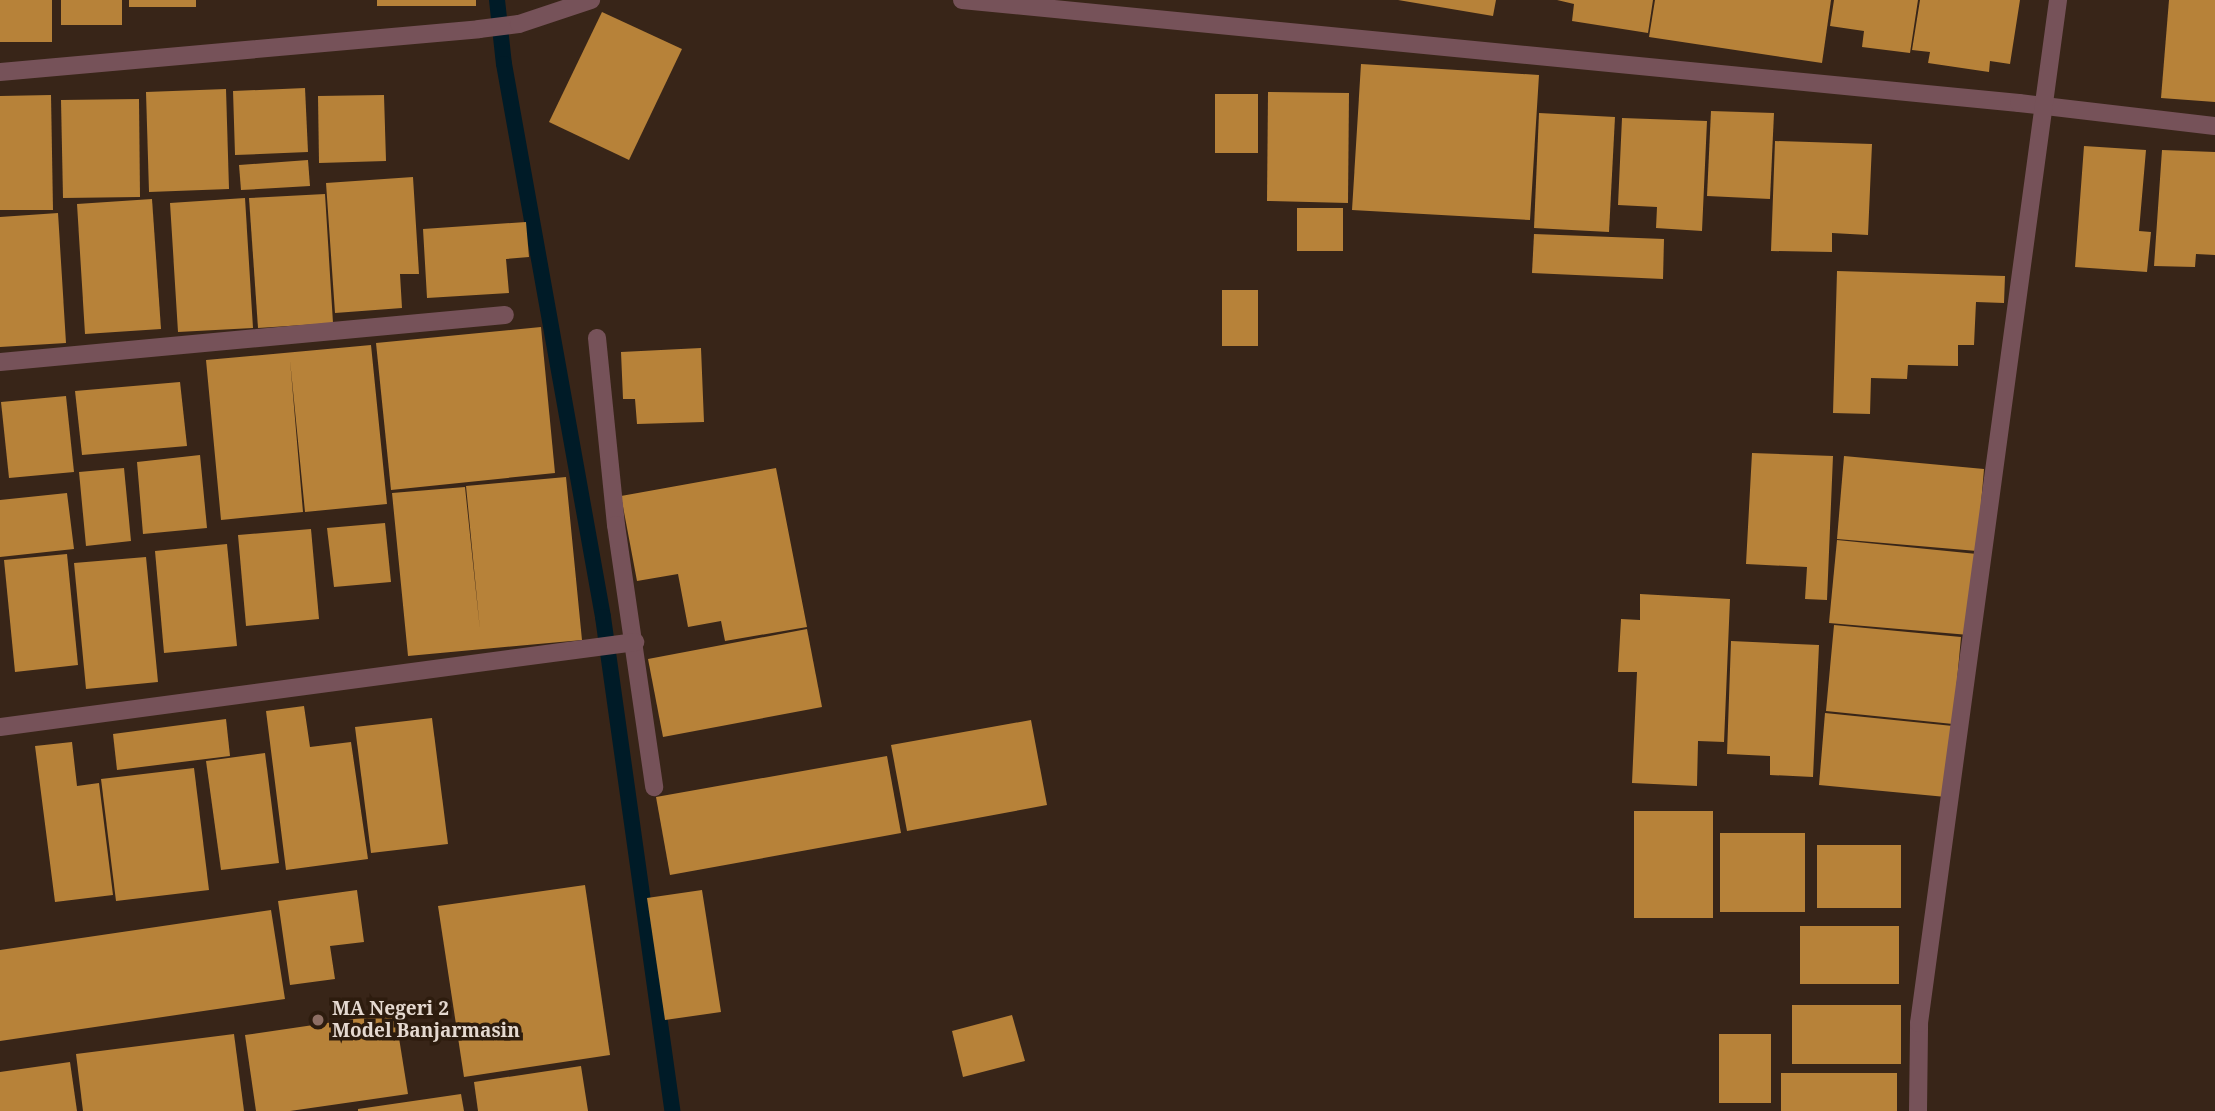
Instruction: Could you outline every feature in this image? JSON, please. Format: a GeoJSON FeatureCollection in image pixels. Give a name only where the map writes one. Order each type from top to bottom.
{"type":"FeatureCollection","features":[{"type":"Feature","properties":{"kind":"street"},"geometry":{"type":"LineString","coordinates":[[0,72],[479,29],[519,24],[591,0]]}},
{"type":"Feature","properties":{"kind":"street"},"geometry":{"type":"LineString","coordinates":[[962,0],[2044,106],[2215,126]]}},
{"type":"Feature","properties":{"kind":"street"},"geometry":{"type":"LineString","coordinates":[[1917,1111],[1919,1023],[2058,0]]}},
{"type":"Feature","properties":{"kind":"street"},"geometry":{"type":"LineString","coordinates":[[0,362],[505,315]]}},
{"type":"Feature","properties":{"kind":"street"},"geometry":{"type":"LineString","coordinates":[[597,338],[616,525],[654,787]]}},
{"type":"Feature","properties":{"kind":"street"},"geometry":{"type":"LineString","coordinates":[[0,727],[635,642]]}},
{"type":"Feature","properties":{"kind":"building"},"geometry":{"type":"Polygon","coordinates":[[[0,0],[52,0],[52,42],[0,42],[0,0]]]}},
{"type":"Feature","properties":{"kind":"building"},"geometry":{"type":"Polygon","coordinates":[[[61,0],[122,0],[122,25],[61,25],[61,0]]]}},
{"type":"Feature","properties":{"kind":"building"},"geometry":{"type":"Polygon","coordinates":[[[129,0],[196,0],[196,7],[129,7],[129,0]]]}},
{"type":"Feature","properties":{"kind":"building"},"geometry":{"type":"Polygon","coordinates":[[[377,0],[476,0],[476,6],[377,6],[377,0]]]}},
{"type":"Feature","properties":{"kind":"building"},"geometry":{"type":"Polygon","coordinates":[[[1398,0],[1496,0],[1493,16],[1398,0]]]}},
{"type":"Feature","properties":{"kind":"building"},"geometry":{"type":"Polygon","coordinates":[[[1557,0],[1653,0],[1648,33],[1572,21],[1574,4],[1557,0]]]}},
{"type":"Feature","properties":{"kind":"building"},"geometry":{"type":"Polygon","coordinates":[[[1655,0],[1831,0],[1822,63],[1649,37],[1655,0]]]}},
{"type":"Feature","properties":{"kind":"building"},"geometry":{"type":"Polygon","coordinates":[[[1834,0],[1918,0],[1910,53],[1862,47],[1864,31],[1830,26],[1834,0]]]}},
{"type":"Feature","properties":{"kind":"building"},"geometry":{"type":"Polygon","coordinates":[[[1920,0],[2020,0],[2010,64],[1990,61],[1989,72],[1928,63],[1930,52],[1912,50],[1920,0]]]}},
{"type":"Feature","properties":{"kind":"building"},"geometry":{"type":"Polygon","coordinates":[[[2169,0],[2215,0],[2215,102],[2161,98],[2169,0]]]}},
{"type":"Feature","properties":{"kind":"building"},"geometry":{"type":"Polygon","coordinates":[[[602,12],[682,49],[629,160],[549,122],[602,12]]]}},
{"type":"Feature","properties":{"kind":"building"},"geometry":{"type":"Polygon","coordinates":[[[1361,64],[1539,75],[1530,220],[1352,210],[1361,64]]]}},
{"type":"Feature","properties":{"kind":"building"},"geometry":{"type":"Polygon","coordinates":[[[305,88],[308,152],[235,155],[233,91],[305,88]]]}},
{"type":"Feature","properties":{"kind":"building"},"geometry":{"type":"Polygon","coordinates":[[[226,89],[229,189],[149,192],[146,92],[226,89]]]}},
{"type":"Feature","properties":{"kind":"building"},"geometry":{"type":"Polygon","coordinates":[[[1268,92],[1349,93],[1348,203],[1267,201],[1268,92]]]}},
{"type":"Feature","properties":{"kind":"building"},"geometry":{"type":"Polygon","coordinates":[[[1215,94],[1258,94],[1258,153],[1215,153],[1215,94]]]}},
{"type":"Feature","properties":{"kind":"building"},"geometry":{"type":"Polygon","coordinates":[[[51,95],[53,210],[0,210],[0,96],[51,95]]]}},
{"type":"Feature","properties":{"kind":"building"},"geometry":{"type":"Polygon","coordinates":[[[384,95],[386,161],[319,163],[318,96],[384,95]]]}},
{"type":"Feature","properties":{"kind":"building"},"geometry":{"type":"Polygon","coordinates":[[[139,99],[140,197],[63,198],[61,100],[139,99]]]}},
{"type":"Feature","properties":{"kind":"building"},"geometry":{"type":"Polygon","coordinates":[[[1711,111],[1774,113],[1770,199],[1707,196],[1711,111]]]}},
{"type":"Feature","properties":{"kind":"building"},"geometry":{"type":"Polygon","coordinates":[[[1539,113],[1615,117],[1609,232],[1534,228],[1539,113]]]}},
{"type":"Feature","properties":{"kind":"building"},"geometry":{"type":"Polygon","coordinates":[[[1622,118],[1707,121],[1702,231],[1656,228],[1657,207],[1618,205],[1622,118]]]}},
{"type":"Feature","properties":{"kind":"building"},"geometry":{"type":"Polygon","coordinates":[[[1775,141],[1872,144],[1868,235],[1832,233],[1832,252],[1771,251],[1775,141]]]}},
{"type":"Feature","properties":{"kind":"building"},"geometry":{"type":"Polygon","coordinates":[[[2084,146],[2146,150],[2139,231],[2151,232],[2147,272],[2075,267],[2084,146]]]}},
{"type":"Feature","properties":{"kind":"building"},"geometry":{"type":"Polygon","coordinates":[[[2162,150],[2215,152],[2215,255],[2196,254],[2195,267],[2154,266],[2162,150]]]}},
{"type":"Feature","properties":{"kind":"building"},"geometry":{"type":"Polygon","coordinates":[[[308,160],[310,186],[241,190],[239,165],[308,160]]]}},
{"type":"Feature","properties":{"kind":"building"},"geometry":{"type":"Polygon","coordinates":[[[413,177],[419,274],[400,274],[402,308],[335,313],[326,183],[413,177]]]}},
{"type":"Feature","properties":{"kind":"building"},"geometry":{"type":"Polygon","coordinates":[[[325,194],[333,323],[258,328],[249,198],[325,194]]]}},
{"type":"Feature","properties":{"kind":"building"},"geometry":{"type":"Polygon","coordinates":[[[245,198],[253,328],[178,332],[170,203],[245,198]]]}},
{"type":"Feature","properties":{"kind":"building"},"geometry":{"type":"Polygon","coordinates":[[[152,199],[161,329],[85,334],[77,204],[152,199]]]}},
{"type":"Feature","properties":{"kind":"building"},"geometry":{"type":"Polygon","coordinates":[[[1297,208],[1343,208],[1343,251],[1297,251],[1297,208]]]}},
{"type":"Feature","properties":{"kind":"building"},"geometry":{"type":"Polygon","coordinates":[[[58,213],[66,343],[0,347],[0,217],[58,213]]]}},
{"type":"Feature","properties":{"kind":"building"},"geometry":{"type":"Polygon","coordinates":[[[526,222],[529,257],[506,259],[509,293],[427,298],[423,229],[526,222]]]}},
{"type":"Feature","properties":{"kind":"building"},"geometry":{"type":"Polygon","coordinates":[[[1534,234],[1664,239],[1663,279],[1532,273],[1534,234]]]}},
{"type":"Feature","properties":{"kind":"building"},"geometry":{"type":"Polygon","coordinates":[[[1837,271],[2005,276],[2004,303],[1976,302],[1974,345],[1958,345],[1958,366],[1908,365],[1907,379],[1871,378],[1870,414],[1833,413],[1837,271]]]}},
{"type":"Feature","properties":{"kind":"building"},"geometry":{"type":"Polygon","coordinates":[[[1222,290],[1258,290],[1258,346],[1222,346],[1222,290]]]}},
{"type":"Feature","properties":{"kind":"building"},"geometry":{"type":"Polygon","coordinates":[[[541,327],[555,473],[391,490],[376,343],[541,327]]]}},
{"type":"Feature","properties":{"kind":"building"},"geometry":{"type":"Polygon","coordinates":[[[371,345],[387,504],[305,512],[290,360],[303,512],[221,520],[206,360],[371,345]]]}},
{"type":"Feature","properties":{"kind":"building"},"geometry":{"type":"Polygon","coordinates":[[[701,348],[704,422],[637,424],[635,399],[623,399],[621,352],[701,348]]]}},
{"type":"Feature","properties":{"kind":"building"},"geometry":{"type":"Polygon","coordinates":[[[180,382],[187,446],[82,455],[75,391],[180,382]]]}},
{"type":"Feature","properties":{"kind":"building"},"geometry":{"type":"Polygon","coordinates":[[[66,396],[74,472],[9,478],[1,402],[66,396]]]}},
{"type":"Feature","properties":{"kind":"building"},"geometry":{"type":"Polygon","coordinates":[[[1752,453],[1833,456],[1827,600],[1805,599],[1807,567],[1746,564],[1752,453]]]}},
{"type":"Feature","properties":{"kind":"building"},"geometry":{"type":"Polygon","coordinates":[[[200,455],[207,528],[143,534],[137,462],[200,455]]]}},
{"type":"Feature","properties":{"kind":"building"},"geometry":{"type":"Polygon","coordinates":[[[1844,456],[1984,469],[1977,551],[1837,539],[1844,456]]]}},
{"type":"Feature","properties":{"kind":"building"},"geometry":{"type":"Polygon","coordinates":[[[124,468],[131,541],[86,546],[79,472],[124,468]]]}},
{"type":"Feature","properties":{"kind":"building"},"geometry":{"type":"Polygon","coordinates":[[[776,468],[807,627],[725,641],[721,621],[688,627],[678,574],[637,581],[621,496],[776,468]]]}},
{"type":"Feature","properties":{"kind":"building"},"geometry":{"type":"Polygon","coordinates":[[[566,477],[582,640],[408,656],[392,493],[465,487],[480,630],[466,486],[566,477]]]}},
{"type":"Feature","properties":{"kind":"building"},"geometry":{"type":"Polygon","coordinates":[[[67,493],[74,549],[0,557],[0,500],[67,493]]]}},
{"type":"Feature","properties":{"kind":"building"},"geometry":{"type":"Polygon","coordinates":[[[385,523],[391,582],[334,587],[327,528],[385,523]]]}},
{"type":"Feature","properties":{"kind":"building"},"geometry":{"type":"Polygon","coordinates":[[[311,529],[319,619],[246,626],[238,535],[311,529]]]}},
{"type":"Feature","properties":{"kind":"building"},"geometry":{"type":"Polygon","coordinates":[[[1837,540],[1977,554],[1969,635],[1829,623],[1837,540]]]}},
{"type":"Feature","properties":{"kind":"building"},"geometry":{"type":"Polygon","coordinates":[[[227,544],[237,646],[164,653],[155,551],[227,544]]]}},
{"type":"Feature","properties":{"kind":"building"},"geometry":{"type":"Polygon","coordinates":[[[67,554],[78,665],[15,672],[4,560],[67,554]]]}},
{"type":"Feature","properties":{"kind":"building"},"geometry":{"type":"Polygon","coordinates":[[[146,557],[158,682],[86,689],[74,563],[146,557]]]}},
{"type":"Feature","properties":{"kind":"building"},"geometry":{"type":"Polygon","coordinates":[[[1640,594],[1730,599],[1724,742],[1698,741],[1697,786],[1632,783],[1637,672],[1618,672],[1621,619],[1640,620],[1640,594]]]}},
{"type":"Feature","properties":{"kind":"building"},"geometry":{"type":"Polygon","coordinates":[[[1834,625],[1961,637],[1953,724],[1826,711],[1834,625]]]}},
{"type":"Feature","properties":{"kind":"building"},"geometry":{"type":"Polygon","coordinates":[[[807,629],[822,707],[663,737],[648,659],[807,629]]]}},
{"type":"Feature","properties":{"kind":"building"},"geometry":{"type":"Polygon","coordinates":[[[1731,641],[1819,645],[1813,777],[1770,775],[1770,756],[1727,754],[1731,641]]]}},
{"type":"Feature","properties":{"kind":"building"},"geometry":{"type":"Polygon","coordinates":[[[304,706],[310,747],[351,742],[368,859],[286,870],[266,711],[304,706]]]}},
{"type":"Feature","properties":{"kind":"building"},"geometry":{"type":"Polygon","coordinates":[[[1825,713],[1953,726],[1946,797],[1819,785],[1825,713]]]}},
{"type":"Feature","properties":{"kind":"building"},"geometry":{"type":"Polygon","coordinates":[[[432,718],[448,844],[371,853],[355,727],[432,718]]]}},
{"type":"Feature","properties":{"kind":"building"},"geometry":{"type":"Polygon","coordinates":[[[226,719],[230,756],[117,770],[113,734],[226,719]]]}},
{"type":"Feature","properties":{"kind":"building"},"geometry":{"type":"Polygon","coordinates":[[[1031,720],[1047,805],[907,831],[891,745],[1031,720]]]}},
{"type":"Feature","properties":{"kind":"building"},"geometry":{"type":"Polygon","coordinates":[[[72,742],[77,786],[99,783],[113,895],[55,902],[35,746],[72,742]]]}},
{"type":"Feature","properties":{"kind":"building"},"geometry":{"type":"Polygon","coordinates":[[[265,753],[279,863],[221,870],[206,761],[265,753]]]}},
{"type":"Feature","properties":{"kind":"building"},"geometry":{"type":"Polygon","coordinates":[[[887,756],[901,833],[670,875],[656,797],[887,756]]]}},
{"type":"Feature","properties":{"kind":"building"},"geometry":{"type":"Polygon","coordinates":[[[194,768],[209,890],[116,901],[101,779],[194,768]]]}},
{"type":"Feature","properties":{"kind":"building"},"geometry":{"type":"Polygon","coordinates":[[[1634,811],[1713,811],[1713,918],[1634,918],[1634,811]]]}},
{"type":"Feature","properties":{"kind":"building"},"geometry":{"type":"Polygon","coordinates":[[[1720,833],[1805,833],[1805,912],[1720,912],[1720,833]]]}},
{"type":"Feature","properties":{"kind":"building"},"geometry":{"type":"Polygon","coordinates":[[[1817,845],[1901,845],[1901,908],[1817,908],[1817,845]]]}},
{"type":"Feature","properties":{"kind":"building"},"geometry":{"type":"Polygon","coordinates":[[[585,885],[610,1055],[464,1077],[438,906],[585,885]]]}},
{"type":"Feature","properties":{"kind":"building"},"geometry":{"type":"Polygon","coordinates":[[[357,890],[364,942],[330,946],[335,979],[290,985],[278,901],[357,890]]]}},
{"type":"Feature","properties":{"kind":"building"},"geometry":{"type":"Polygon","coordinates":[[[702,890],[721,1012],[665,1020],[647,898],[702,890]]]}},
{"type":"Feature","properties":{"kind":"building"},"geometry":{"type":"Polygon","coordinates":[[[271,910],[285,999],[0,1041],[0,950],[271,910]]]}},
{"type":"Feature","properties":{"kind":"building"},"geometry":{"type":"Polygon","coordinates":[[[1800,926],[1899,926],[1899,984],[1800,984],[1800,926]]]}},
{"type":"Feature","properties":{"kind":"building"},"geometry":{"type":"Polygon","coordinates":[[[1792,1005],[1901,1005],[1901,1064],[1792,1064],[1792,1005]]]}},
{"type":"Feature","properties":{"kind":"building"},"geometry":{"type":"Polygon","coordinates":[[[395,1013],[408,1094],[290,1111],[256,1111],[245,1035],[395,1013]]]}},
{"type":"Feature","properties":{"kind":"building"},"geometry":{"type":"Polygon","coordinates":[[[1012,1015],[1025,1061],[963,1077],[952,1031],[1012,1015]]]}},
{"type":"Feature","properties":{"kind":"building"},"geometry":{"type":"Polygon","coordinates":[[[234,1034],[244,1111],[83,1111],[76,1054],[234,1034]]]}},
{"type":"Feature","properties":{"kind":"building"},"geometry":{"type":"Polygon","coordinates":[[[1719,1034],[1771,1034],[1771,1103],[1719,1103],[1719,1034]]]}},
{"type":"Feature","properties":{"kind":"building"},"geometry":{"type":"Polygon","coordinates":[[[70,1062],[77,1111],[0,1111],[0,1072],[70,1062]]]}},
{"type":"Feature","properties":{"kind":"building"},"geometry":{"type":"Polygon","coordinates":[[[581,1066],[588,1111],[478,1111],[474,1082],[581,1066]]]}},
{"type":"Feature","properties":{"kind":"building"},"geometry":{"type":"Polygon","coordinates":[[[1781,1073],[1897,1073],[1897,1111],[1781,1111],[1781,1073]]]}},
{"type":"Feature","properties":{"kind":"building"},"geometry":{"type":"Polygon","coordinates":[[[461,1094],[464,1111],[358,1111],[358,1109],[461,1094]]]}},
{"type":"Feature","properties":{"kind":"waterway"},"geometry":{"type":"LineString","coordinates":[[497,0],[504,64],[603,617],[672,1111]]}},
{"type":"Feature","properties":{"kind":"place","name":"MA Negeri 2 Model Banjarmasin"},"geometry":{"type":"Point","coordinates":[318,1020]}}]}
